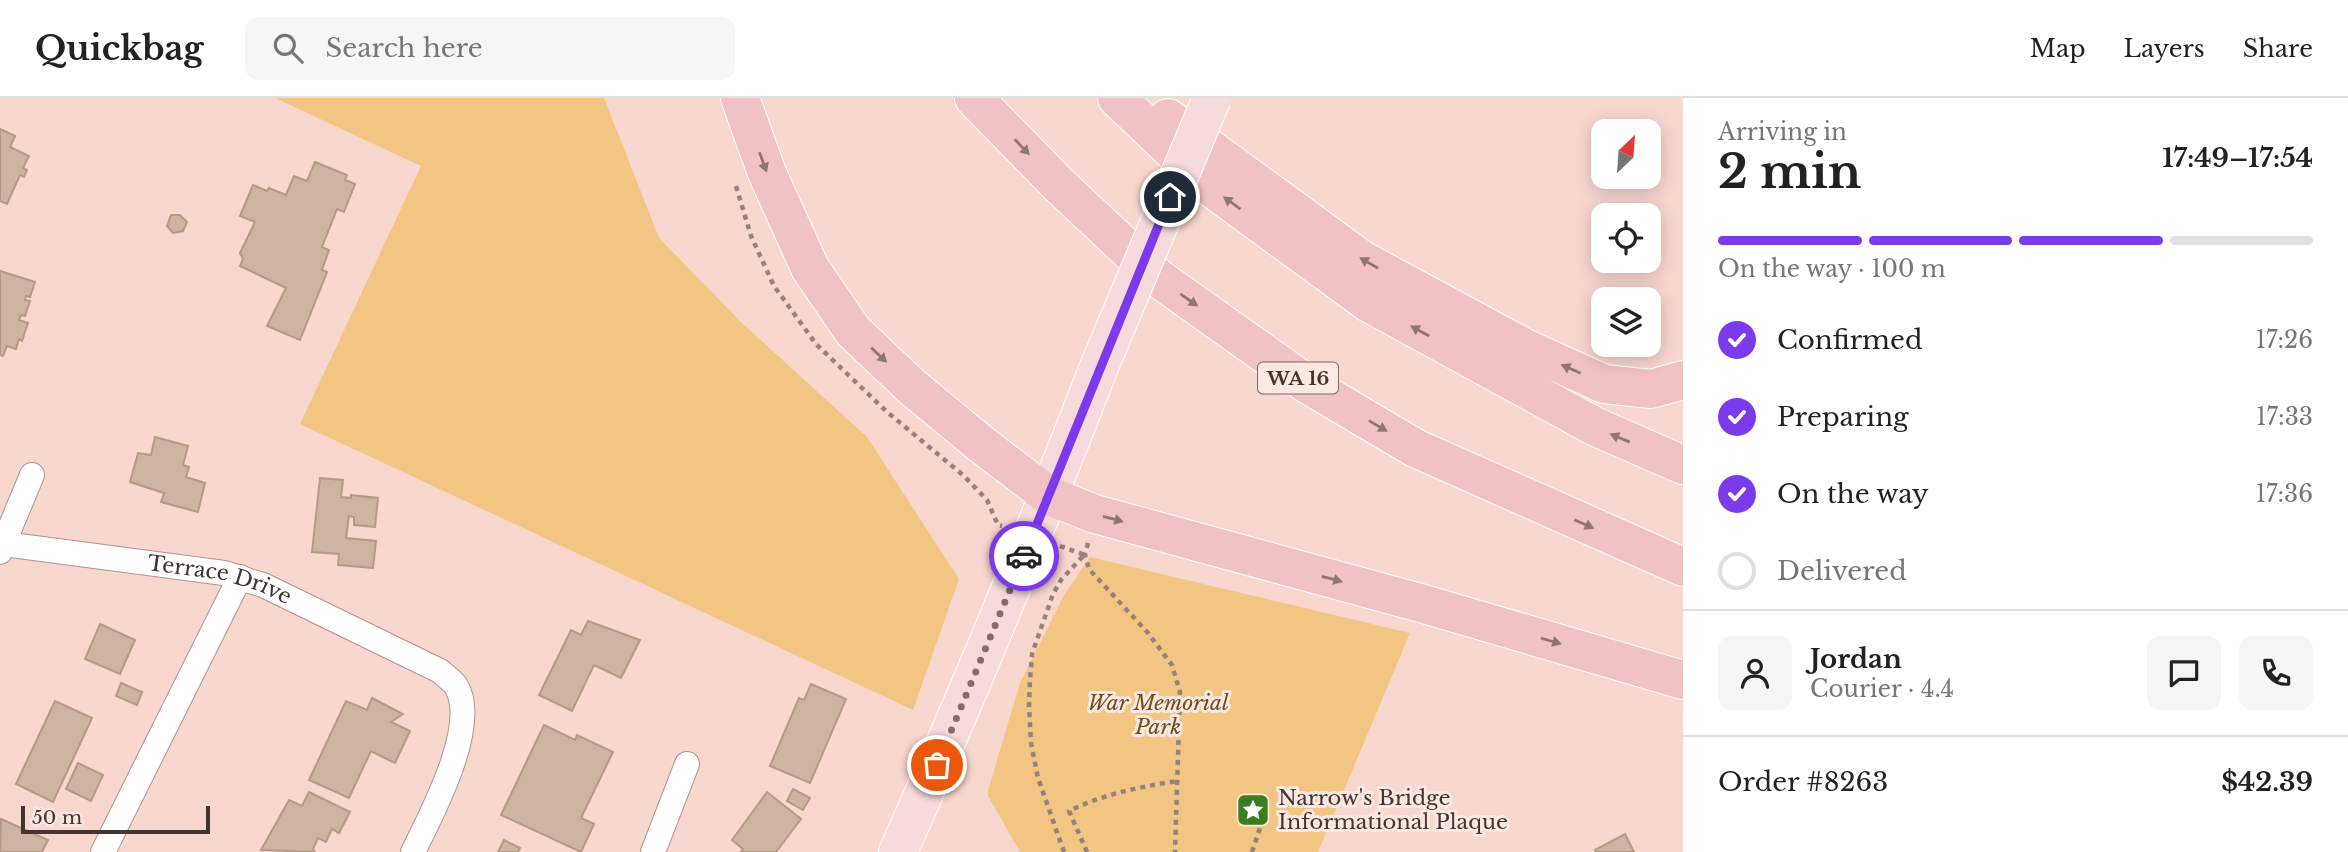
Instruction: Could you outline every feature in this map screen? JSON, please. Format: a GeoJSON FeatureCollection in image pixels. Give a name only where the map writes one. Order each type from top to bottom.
{"type":"FeatureCollection","features":[{"type":"Feature","properties":{"kind":"highway"},"geometry":{"type":"LineString","coordinates":[[740,98],[767,173],[810,268],[853,331],[912,387],[1049,496],[1095,514],[1424,604],[1683,680]]}},
{"type":"Feature","properties":{"kind":"highway","name":"WA 16"},"geometry":{"type":"LineString","coordinates":[[974,98],[1058,184],[1158,278],[1307,384],[1415,448],[1683,567]]}},
{"type":"Feature","properties":{"kind":"highway"},"geometry":{"type":"LineString","coordinates":[[1117,98],[1213,189],[1369,303],[1594,426],[1683,464]]}},
{"type":"Feature","properties":{"kind":"highway"},"geometry":{"type":"LineString","coordinates":[[1141,98],[1362,260],[1524,348],[1604,384],[1651,389],[1683,380]]}},
{"type":"Feature","properties":{"kind":"main road"},"geometry":{"type":"LineString","coordinates":[[898,852],[1049,496],[1099,367],[1212,98]]}},
{"type":"Feature","properties":{"kind":"street"},"geometry":{"type":"LineString","coordinates":[[2,548],[32,475]]}},
{"type":"Feature","properties":{"kind":"street","name":"Terrace Drive"},"geometry":{"type":"LineString","coordinates":[[2,548],[201,569],[240,577],[263,585],[440,671],[456,686],[462,703],[462,725],[447,778],[413,852]]}},
{"type":"Feature","properties":{"kind":"street"},"geometry":{"type":"LineString","coordinates":[[103,852],[240,577]]}},
{"type":"Feature","properties":{"kind":"street"},"geometry":{"type":"LineString","coordinates":[[653,852],[687,764]]}},
{"type":"Feature","properties":{"kind":"path"},"geometry":{"type":"LineString","coordinates":[[1064,852],[1038,778],[1031,743],[1030,680],[1032,654],[1053,594],[1060,580],[1085,555],[1089,569],[1149,632],[1172,664],[1180,692],[1175,852]]}},
{"type":"Feature","properties":{"kind":"path"},"geometry":{"type":"LineString","coordinates":[[1087,852],[1069,811],[1096,798],[1133,788],[1177,781]]}},
{"type":"Feature","properties":{"kind":"path"},"geometry":{"type":"LineString","coordinates":[[1252,852],[1265,813]]}},
{"type":"Feature","properties":{"kind":"green space"},"geometry":{"type":"Polygon","coordinates":[[[275,98],[604,98],[659,238],[743,324],[867,437],[959,579],[913,710],[300,424],[421,166],[275,98]]]}},
{"type":"Feature","properties":{"kind":"green space","name":"War Memorial Park"},"geometry":{"type":"Polygon","coordinates":[[[1090,557],[1410,633],[1318,852],[1020,852],[987,794],[1020,683],[1064,595],[1090,557]]]}},
{"type":"Feature","properties":{"kind":"building"},"geometry":{"type":"Polygon","coordinates":[[[0,129],[15,136],[10,147],[29,156],[23,168],[27,170],[24,177],[20,175],[7,204],[0,201],[0,129]]]}},
{"type":"Feature","properties":{"kind":"building"},"geometry":{"type":"Polygon","coordinates":[[[315,162],[347,175],[345,180],[355,184],[344,212],[337,209],[322,247],[329,250],[322,270],[327,272],[300,340],[267,326],[286,288],[240,266],[243,259],[240,253],[255,222],[240,216],[253,185],[286,195],[294,176],[307,181],[315,162]]]}},
{"type":"Feature","properties":{"kind":"building"},"geometry":{"type":"Polygon","coordinates":[[[171,215],[180,215],[187,222],[183,231],[173,233],[167,226],[171,215]]]}},
{"type":"Feature","properties":{"kind":"building"},"geometry":{"type":"Polygon","coordinates":[[[0,271],[35,282],[30,297],[26,296],[25,300],[30,301],[25,316],[21,315],[19,320],[28,323],[22,341],[19,339],[16,349],[7,346],[3,356],[0,355],[0,271]]]}},
{"type":"Feature","properties":{"kind":"building"},"geometry":{"type":"Polygon","coordinates":[[[155,437],[188,446],[183,465],[189,467],[186,477],[205,483],[198,512],[161,502],[164,493],[130,482],[138,453],[151,455],[155,437]]]}},
{"type":"Feature","properties":{"kind":"building"},"geometry":{"type":"Polygon","coordinates":[[[320,478],[343,480],[341,497],[351,498],[351,495],[378,498],[375,527],[354,525],[354,517],[349,516],[346,538],[376,541],[373,568],[338,565],[339,554],[312,552],[320,478]]]}},
{"type":"Feature","properties":{"kind":"building"},"geometry":{"type":"Polygon","coordinates":[[[588,621],[640,640],[621,678],[594,665],[572,711],[539,695],[571,630],[581,635],[588,621]]]}},
{"type":"Feature","properties":{"kind":"building"},"geometry":{"type":"Polygon","coordinates":[[[100,624],[135,640],[120,674],[85,659],[100,624]]]}},
{"type":"Feature","properties":{"kind":"building"},"geometry":{"type":"Polygon","coordinates":[[[121,683],[142,692],[137,705],[116,696],[121,683]]]}},
{"type":"Feature","properties":{"kind":"building"},"geometry":{"type":"Polygon","coordinates":[[[811,684],[846,699],[810,783],[770,766],[799,698],[804,700],[811,684]]]}},
{"type":"Feature","properties":{"kind":"building"},"geometry":{"type":"Polygon","coordinates":[[[372,698],[403,714],[391,722],[410,731],[395,763],[371,751],[349,798],[309,780],[346,701],[367,710],[372,698]]]}},
{"type":"Feature","properties":{"kind":"building"},"geometry":{"type":"Polygon","coordinates":[[[55,701],[92,718],[53,802],[16,784],[55,701]]]}},
{"type":"Feature","properties":{"kind":"building"},"geometry":{"type":"Polygon","coordinates":[[[544,725],[575,740],[577,735],[613,752],[581,818],[594,824],[581,852],[501,815],[544,725]]]}},
{"type":"Feature","properties":{"kind":"building"},"geometry":{"type":"Polygon","coordinates":[[[78,763],[103,775],[91,801],[66,789],[78,763]]]}},
{"type":"Feature","properties":{"kind":"building"},"geometry":{"type":"Polygon","coordinates":[[[793,789],[810,798],[803,810],[787,801],[793,789]]]}},
{"type":"Feature","properties":{"kind":"building"},"geometry":{"type":"Polygon","coordinates":[[[309,792],[350,812],[339,833],[332,829],[326,842],[318,838],[313,849],[315,852],[261,850],[289,800],[302,806],[309,792]]]}},
{"type":"Feature","properties":{"kind":"building"},"geometry":{"type":"Polygon","coordinates":[[[767,792],[801,819],[776,852],[741,852],[743,849],[732,840],[767,792]]]}},
{"type":"Feature","properties":{"kind":"building"},"geometry":{"type":"Polygon","coordinates":[[[1,819],[48,840],[42,852],[0,852],[1,819]]]}},
{"type":"Feature","properties":{"kind":"building"},"geometry":{"type":"Polygon","coordinates":[[[1625,834],[1634,852],[1596,852],[1595,850],[1625,834]]]}},
{"type":"Feature","properties":{"kind":"building"},"geometry":{"type":"Polygon","coordinates":[[[504,840],[520,848],[518,852],[498,852],[504,840]]]}},
{"type":"Feature","properties":{"kind":"way so far"},"geometry":{"type":"LineString","coordinates":[[937,765],[1024,556]]}},
{"type":"Feature","properties":{"kind":"place","name":"Narrow's Bridge Informational Plaque"},"geometry":{"type":"Point","coordinates":[1253,810]}},
{"type":"Feature","properties":{"kind":"route"},"geometry":{"type":"LineString","coordinates":[[1024,556],[1170,197]]}}]}
